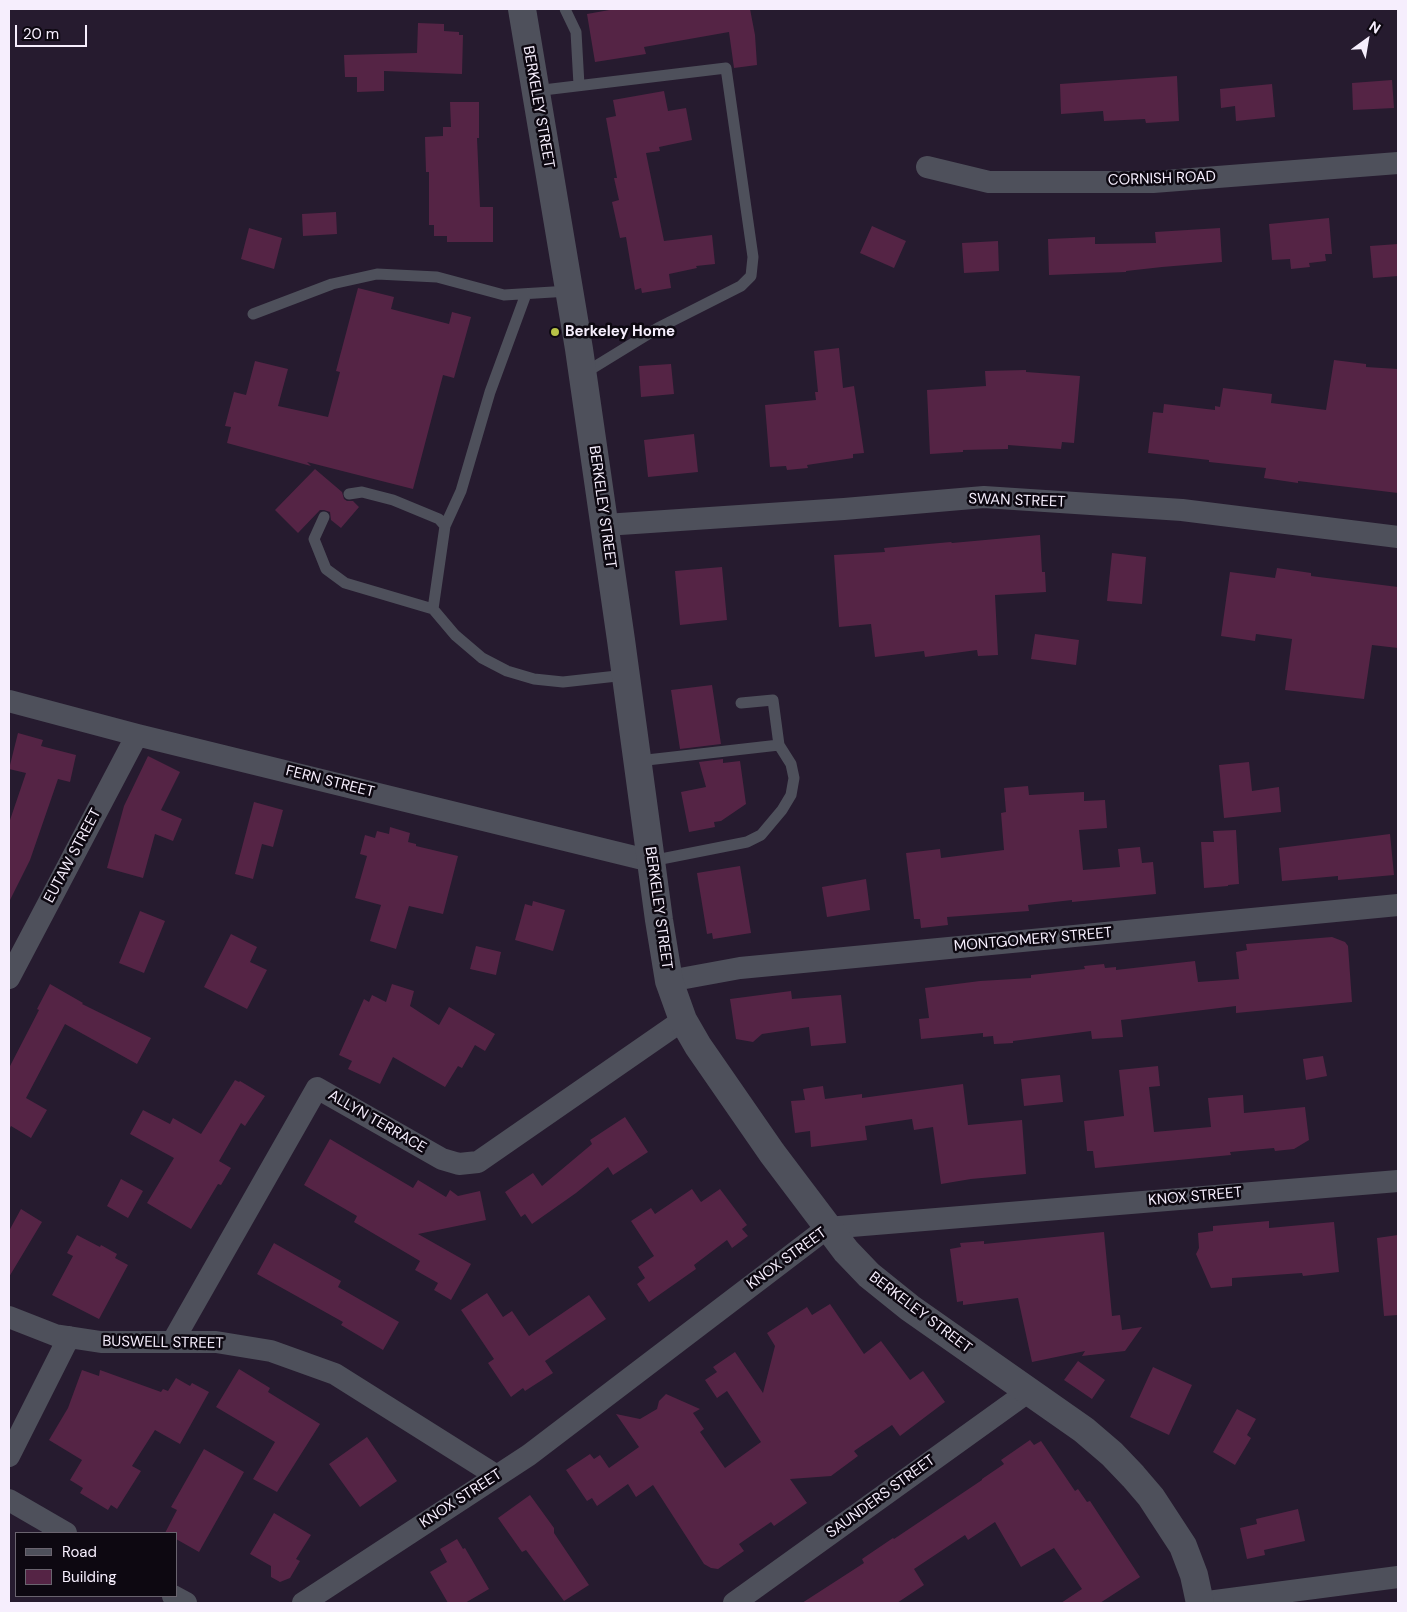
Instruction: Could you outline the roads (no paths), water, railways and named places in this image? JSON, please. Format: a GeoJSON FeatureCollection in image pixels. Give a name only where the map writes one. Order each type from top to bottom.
{"type":"FeatureCollection","features":[{"type":"Feature","properties":{"kind":"street","name":"BERKELEY STREET"},"geometry":{"type":"LineString","coordinates":[[522,9],[583,374],[669,981],[683,1020],[698,1046],[772,1153],[827,1228],[869,1275],[888,1291],[1084,1430],[1112,1454],[1151,1497],[1183,1546],[1194,1575],[1200,1603]]}},
{"type":"Feature","properties":{"kind":"street","name":"CORNISH ROAD"},"geometry":{"type":"LineString","coordinates":[[927,167],[989,182],[1153,182],[1398,163]]}},
{"type":"Feature","properties":{"kind":"street","name":"SWAN STREET"},"geometry":{"type":"LineString","coordinates":[[605,525],[844,509],[984,497],[1182,510],[1398,537]]}},
{"type":"Feature","properties":{"kind":"street","name":"FERN STREET"},"geometry":{"type":"LineString","coordinates":[[9,702],[651,861]]}},
{"type":"Feature","properties":{"kind":"street","name":"EUTAW STREET"},"geometry":{"type":"LineString","coordinates":[[9,978],[137,735]]}},
{"type":"Feature","properties":{"kind":"street","name":"MONTGOMERY STREET"},"geometry":{"type":"LineString","coordinates":[[669,981],[740,968],[1398,905]]}},
{"type":"Feature","properties":{"kind":"street","name":"ALLYN TERRACE"},"geometry":{"type":"LineString","coordinates":[[173,1341],[317,1088],[442,1159],[459,1164],[478,1162],[683,1020]]}},
{"type":"Feature","properties":{"kind":"street","name":"KNOX STREET"},"geometry":{"type":"LineString","coordinates":[[303,1603],[529,1455],[827,1228],[1398,1181]]}},
{"type":"Feature","properties":{"kind":"street","name":"BUSWELL STREET"},"geometry":{"type":"LineString","coordinates":[[9,1317],[55,1335],[101,1342],[216,1342],[271,1351],[335,1374],[497,1476]]}},
{"type":"Feature","properties":{"kind":"street"},"geometry":{"type":"LineString","coordinates":[[9,1456],[69,1337]]}},
{"type":"Feature","properties":{"kind":"street","name":"SAUNDERS STREET"},"geometry":{"type":"LineString","coordinates":[[734,1603],[1029,1391]]}},
{"type":"Feature","properties":{"kind":"street"},"geometry":{"type":"LineString","coordinates":[[9,1500],[64,1532]]}},
{"type":"Feature","properties":{"kind":"street"},"geometry":{"type":"LineString","coordinates":[[1200,1603],[1398,1577]]}},
{"type":"Feature","properties":{"kind":"street"},"geometry":{"type":"LineString","coordinates":[[175,1597],[186,1603]]}},
{"type":"Feature","properties":{"kind":"lane"},"geometry":{"type":"LineString","coordinates":[[565,9],[576,32],[579,85]]}},
{"type":"Feature","properties":{"kind":"lane"},"geometry":{"type":"LineString","coordinates":[[536,91],[726,68],[754,257],[751,276],[741,286],[658,328],[583,374]]}},
{"type":"Feature","properties":{"kind":"lane"},"geometry":{"type":"LineString","coordinates":[[253,314],[332,284],[376,274],[437,277],[504,295],[570,291]]}},
{"type":"Feature","properties":{"kind":"lane"},"geometry":{"type":"LineString","coordinates":[[433,609],[445,526],[461,491],[490,392],[526,294]]}},
{"type":"Feature","properties":{"kind":"lane"},"geometry":{"type":"LineString","coordinates":[[349,494],[362,492],[393,500],[439,519],[445,526]]}},
{"type":"Feature","properties":{"kind":"lane"},"geometry":{"type":"LineString","coordinates":[[324,517],[314,539],[326,569],[346,583],[433,609],[455,635],[482,658],[507,671],[534,679],[563,682],[626,675]]}},
{"type":"Feature","properties":{"kind":"lane"},"geometry":{"type":"LineString","coordinates":[[651,861],[747,842],[761,835],[782,810],[791,795],[794,778],[791,764],[779,745],[773,700],[741,703]]}},
{"type":"Feature","properties":{"kind":"lane"},"geometry":{"type":"LineString","coordinates":[[638,761],[779,745]]}},
{"type":"Feature","properties":{"kind":"place","name":"Berkeley Home"},"geometry":{"type":"Point","coordinates":[555,332]}}]}
